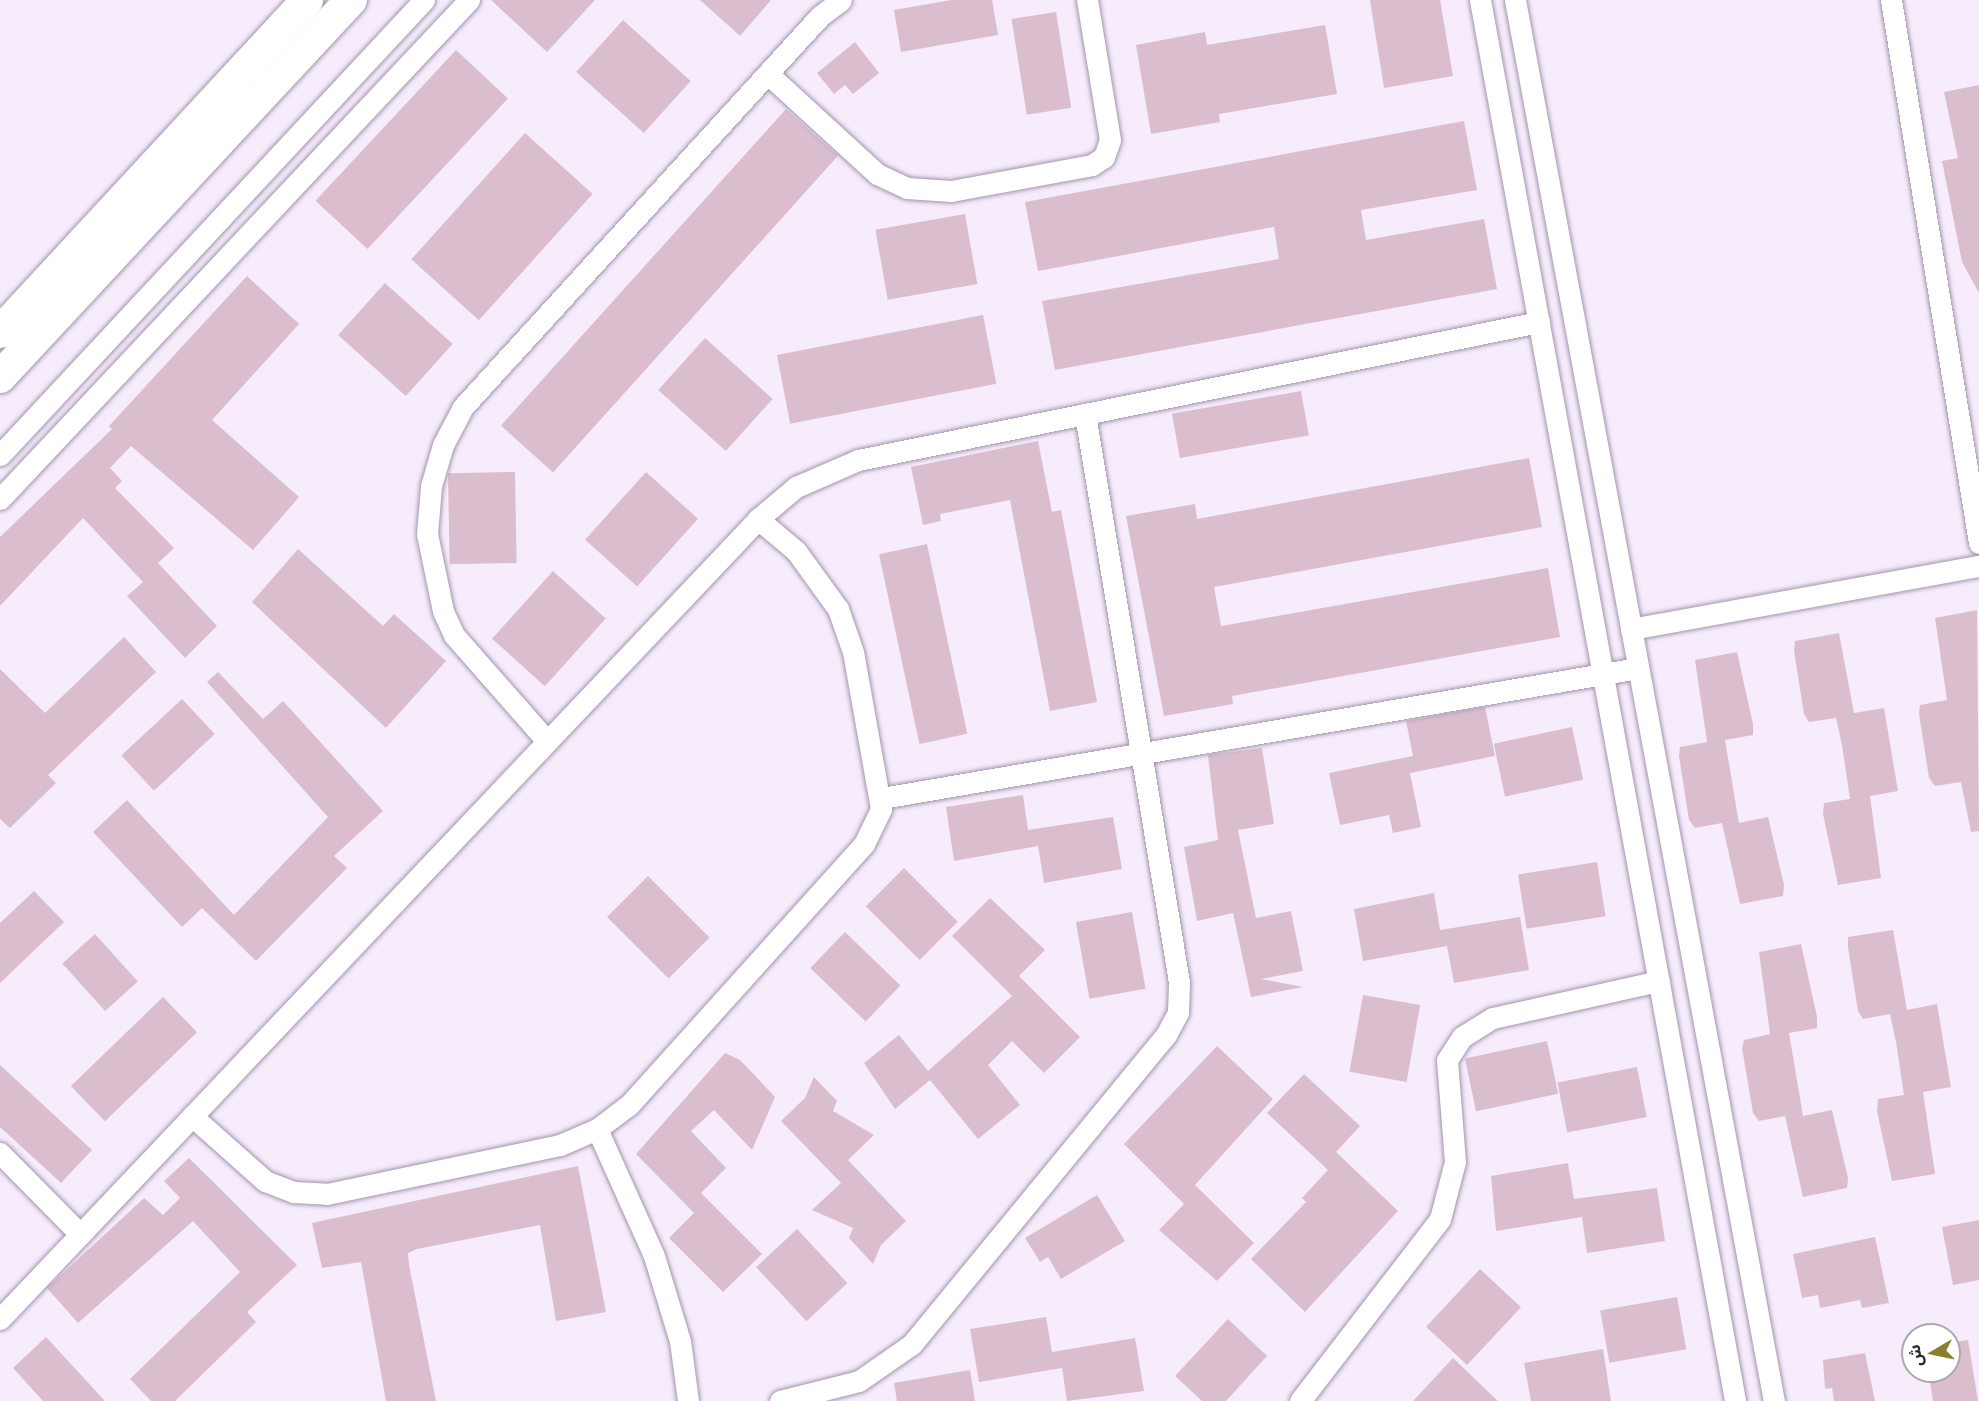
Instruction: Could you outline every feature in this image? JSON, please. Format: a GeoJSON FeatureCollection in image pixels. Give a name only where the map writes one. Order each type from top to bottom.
{"type":"FeatureCollection","features":[{"type":"Feature","properties":{"kind":"main road"},"geometry":{"type":"LineString","coordinates":[[0,332],[307,0]]}},
{"type":"Feature","properties":{"kind":"main road"},"geometry":{"type":"LineString","coordinates":[[0,376],[351,0]]}},
{"type":"Feature","properties":{"kind":"street"},"geometry":{"type":"LineString","coordinates":[[0,455],[424,0]]}},
{"type":"Feature","properties":{"kind":"street"},"geometry":{"type":"LineString","coordinates":[[0,499],[469,0]]}},
{"type":"Feature","properties":{"kind":"street"},"geometry":{"type":"LineString","coordinates":[[768,75],[877,174],[908,188],[951,191],[1092,165],[1104,157],[1110,140],[1087,0]]}},
{"type":"Feature","properties":{"kind":"street"},"geometry":{"type":"LineString","coordinates":[[1480,0],[1735,1401]]}},
{"type":"Feature","properties":{"kind":"street"},"geometry":{"type":"LineString","coordinates":[[1515,0],[1774,1401]]}},
{"type":"Feature","properties":{"kind":"street"},"geometry":{"type":"LineString","coordinates":[[1891,0],[1979,543]]}},
{"type":"Feature","properties":{"kind":"street"},"geometry":{"type":"LineString","coordinates":[[547,741],[454,635],[443,611],[427,534],[436,465],[463,407],[833,2]]}},
{"type":"Feature","properties":{"kind":"street"},"geometry":{"type":"LineString","coordinates":[[1504,133],[1538,127]]}},
{"type":"Feature","properties":{"kind":"street"},"geometry":{"type":"LineString","coordinates":[[0,1319],[758,519],[796,488],[837,467],[1539,322]]}},
{"type":"Feature","properties":{"kind":"street"},"geometry":{"type":"LineString","coordinates":[[780,1401],[861,1391],[896,1358],[926,1329],[1173,1024],[1180,992],[1085,414]]}},
{"type":"Feature","properties":{"kind":"street"},"geometry":{"type":"LineString","coordinates":[[192,1116],[252,1173],[279,1187],[310,1194],[560,1145],[597,1130],[630,1104],[864,844],[882,798],[853,652],[838,609],[796,551],[758,519]]}},
{"type":"Feature","properties":{"kind":"street"},"geometry":{"type":"LineString","coordinates":[[1631,629],[1979,566]]}},
{"type":"Feature","properties":{"kind":"street"},"geometry":{"type":"LineString","coordinates":[[882,798],[1638,668]]}},
{"type":"Feature","properties":{"kind":"street"},"geometry":{"type":"LineString","coordinates":[[1300,1401],[1440,1219],[1455,1162],[1447,1060],[1462,1037],[1493,1018],[1659,981]]}},
{"type":"Feature","properties":{"kind":"street"},"geometry":{"type":"LineString","coordinates":[[597,1130],[654,1256],[680,1341],[688,1401]]}},
{"type":"Feature","properties":{"kind":"street"},"geometry":{"type":"LineString","coordinates":[[0,1154],[80,1234]]}},
{"type":"Feature","properties":{"kind":"building"},"geometry":{"type":"Polygon","coordinates":[[[491,0],[595,0],[547,52],[491,0]]]}},
{"type":"Feature","properties":{"kind":"building"},"geometry":{"type":"Polygon","coordinates":[[[700,0],[771,0],[740,36],[700,0]]]}},
{"type":"Feature","properties":{"kind":"building"},"geometry":{"type":"Polygon","coordinates":[[[951,0],[992,0],[998,35],[901,52],[894,10],[951,0]]]}},
{"type":"Feature","properties":{"kind":"building"},"geometry":{"type":"Polygon","coordinates":[[[1370,0],[1440,0],[1453,76],[1384,88],[1370,0]]]}},
{"type":"Feature","properties":{"kind":"building"},"geometry":{"type":"Polygon","coordinates":[[[1056,12],[1071,108],[1027,115],[1012,19],[1056,12]]]}},
{"type":"Feature","properties":{"kind":"building"},"geometry":{"type":"Polygon","coordinates":[[[623,20],[691,81],[644,133],[576,72],[623,20]]]}},
{"type":"Feature","properties":{"kind":"building"},"geometry":{"type":"Polygon","coordinates":[[[1325,25],[1337,94],[1219,114],[1220,122],[1151,134],[1136,45],[1205,32],[1207,45],[1325,25]]]}},
{"type":"Feature","properties":{"kind":"building"},"geometry":{"type":"Polygon","coordinates":[[[855,42],[879,73],[853,94],[845,85],[834,94],[817,73],[855,42]]]}},
{"type":"Feature","properties":{"kind":"building"},"geometry":{"type":"Polygon","coordinates":[[[456,50],[508,98],[367,249],[316,201],[456,50]]]}},
{"type":"Feature","properties":{"kind":"building"},"geometry":{"type":"Polygon","coordinates":[[[1979,85],[1979,293],[1962,262],[1942,161],[1958,158],[1944,92],[1979,85]]]}},
{"type":"Feature","properties":{"kind":"building"},"geometry":{"type":"Polygon","coordinates":[[[786,109],[838,156],[553,472],[501,426],[786,109]]]}},
{"type":"Feature","properties":{"kind":"building"},"geometry":{"type":"Polygon","coordinates":[[[1464,121],[1477,190],[1361,210],[1366,240],[1484,219],[1497,289],[1055,370],[1042,301],[1279,259],[1274,227],[1038,271],[1025,202],[1464,121]]]}},
{"type":"Feature","properties":{"kind":"building"},"geometry":{"type":"Polygon","coordinates":[[[525,133],[593,194],[479,320],[411,259],[525,133]]]}},
{"type":"Feature","properties":{"kind":"building"},"geometry":{"type":"Polygon","coordinates":[[[965,214],[977,284],[888,300],[875,230],[965,214]]]}},
{"type":"Feature","properties":{"kind":"building"},"geometry":{"type":"Polygon","coordinates":[[[247,276],[299,324],[212,420],[299,497],[253,550],[131,446],[110,468],[122,481],[115,488],[174,548],[158,563],[217,626],[185,658],[127,596],[143,582],[83,518],[0,606],[0,537],[112,429],[109,426],[247,276]]]}},
{"type":"Feature","properties":{"kind":"building"},"geometry":{"type":"Polygon","coordinates":[[[385,283],[453,344],[406,396],[338,335],[385,283]]]}},
{"type":"Feature","properties":{"kind":"building"},"geometry":{"type":"Polygon","coordinates":[[[983,315],[996,384],[790,424],[777,355],[983,315]]]}},
{"type":"Feature","properties":{"kind":"building"},"geometry":{"type":"Polygon","coordinates":[[[705,338],[773,399],[726,451],[658,390],[705,338]]]}},
{"type":"Feature","properties":{"kind":"building"},"geometry":{"type":"Polygon","coordinates":[[[1301,391],[1309,435],[1180,458],[1172,414],[1301,391]]]}},
{"type":"Feature","properties":{"kind":"building"},"geometry":{"type":"Polygon","coordinates":[[[1038,441],[1052,512],[1061,510],[1097,702],[1050,711],[1010,500],[940,514],[941,521],[923,525],[911,467],[1038,441]]]}},
{"type":"Feature","properties":{"kind":"building"},"geometry":{"type":"Polygon","coordinates":[[[1529,458],[1542,527],[1214,587],[1221,626],[1548,568],[1560,637],[1232,696],[1233,704],[1164,716],[1126,516],[1195,504],[1197,519],[1529,458]]]}},
{"type":"Feature","properties":{"kind":"building"},"geometry":{"type":"Polygon","coordinates":[[[515,472],[517,563],[450,564],[448,473],[515,472]]]}},
{"type":"Feature","properties":{"kind":"building"},"geometry":{"type":"Polygon","coordinates":[[[646,472],[698,519],[637,586],[585,540],[646,472]]]}},
{"type":"Feature","properties":{"kind":"building"},"geometry":{"type":"Polygon","coordinates":[[[927,544],[967,734],[919,744],[879,554],[927,544]]]}},
{"type":"Feature","properties":{"kind":"building"},"geometry":{"type":"Polygon","coordinates":[[[298,549],[383,626],[394,614],[446,661],[386,728],[252,602],[298,549]]]}},
{"type":"Feature","properties":{"kind":"building"},"geometry":{"type":"Polygon","coordinates":[[[553,571],[606,619],[545,686],[492,639],[553,571]]]}},
{"type":"Feature","properties":{"kind":"building"},"geometry":{"type":"Polygon","coordinates":[[[1977,610],[1979,831],[1971,832],[1961,782],[1935,786],[1929,778],[1919,714],[1920,705],[1947,700],[1935,618],[1977,610]]]}},
{"type":"Feature","properties":{"kind":"building"},"geometry":{"type":"Polygon","coordinates":[[[1839,633],[1854,713],[1884,708],[1898,791],[1870,796],[1881,878],[1838,885],[1823,814],[1824,803],[1850,799],[1842,745],[1836,718],[1809,722],[1804,714],[1794,651],[1795,641],[1839,633]]]}},
{"type":"Feature","properties":{"kind":"building"},"geometry":{"type":"Polygon","coordinates":[[[124,637],[156,672],[48,775],[56,783],[10,828],[0,819],[0,669],[45,713],[124,637]]]}},
{"type":"Feature","properties":{"kind":"building"},"geometry":{"type":"Polygon","coordinates":[[[1737,652],[1753,724],[1753,735],[1725,740],[1739,823],[1768,817],[1784,885],[1783,896],[1740,904],[1722,823],[1695,828],[1689,820],[1679,756],[1680,747],[1707,742],[1695,660],[1737,652]]]}},
{"type":"Feature","properties":{"kind":"building"},"geometry":{"type":"Polygon","coordinates":[[[218,672],[263,719],[283,701],[383,811],[334,856],[347,868],[256,961],[202,908],[182,927],[93,832],[127,800],[234,915],[328,817],[207,682],[218,672]]]}},
{"type":"Feature","properties":{"kind":"building"},"geometry":{"type":"Polygon","coordinates":[[[182,699],[215,734],[154,791],[121,756],[182,699]]]}},
{"type":"Feature","properties":{"kind":"building"},"geometry":{"type":"Polygon","coordinates":[[[1485,707],[1495,756],[1410,773],[1421,827],[1393,833],[1389,815],[1340,825],[1329,773],[1413,756],[1406,721],[1485,707]]]}},
{"type":"Feature","properties":{"kind":"building"},"geometry":{"type":"Polygon","coordinates":[[[1572,727],[1583,780],[1505,796],[1494,744],[1572,727]]]}},
{"type":"Feature","properties":{"kind":"building"},"geometry":{"type":"Polygon","coordinates":[[[1262,748],[1274,824],[1238,830],[1256,918],[1291,911],[1303,971],[1261,979],[1303,987],[1251,997],[1233,913],[1197,921],[1184,847],[1218,840],[1208,755],[1262,748]]]}},
{"type":"Feature","properties":{"kind":"building"},"geometry":{"type":"Polygon","coordinates":[[[1023,795],[1028,830],[1113,817],[1122,869],[1044,883],[1038,846],[954,861],[946,807],[1023,795]]]}},
{"type":"Feature","properties":{"kind":"building"},"geometry":{"type":"Polygon","coordinates":[[[1597,862],[1606,916],[1527,929],[1518,875],[1597,862]]]}},
{"type":"Feature","properties":{"kind":"building"},"geometry":{"type":"Polygon","coordinates":[[[904,868],[958,922],[920,960],[866,906],[904,868]]]}},
{"type":"Feature","properties":{"kind":"building"},"geometry":{"type":"Polygon","coordinates":[[[648,876],[710,938],[669,979],[607,917],[648,876]]]}},
{"type":"Feature","properties":{"kind":"building"},"geometry":{"type":"Polygon","coordinates":[[[34,891],[64,922],[0,983],[0,923],[34,891]]]}},
{"type":"Feature","properties":{"kind":"building"},"geometry":{"type":"Polygon","coordinates":[[[1434,893],[1440,930],[1520,917],[1529,970],[1454,983],[1447,946],[1363,961],[1354,909],[1434,893]]]}},
{"type":"Feature","properties":{"kind":"building"},"geometry":{"type":"Polygon","coordinates":[[[990,898],[1045,950],[1019,976],[1080,1037],[1044,1073],[1012,1041],[988,1065],[1020,1105],[978,1139],[930,1080],[895,1109],[864,1063],[899,1035],[928,1071],[1012,996],[952,936],[990,898]]]}},
{"type":"Feature","properties":{"kind":"building"},"geometry":{"type":"Polygon","coordinates":[[[1132,912],[1146,989],[1089,999],[1076,922],[1132,912]]]}},
{"type":"Feature","properties":{"kind":"building"},"geometry":{"type":"Polygon","coordinates":[[[1893,930],[1907,1010],[1937,1004],[1951,1087],[1923,1092],[1935,1174],[1892,1181],[1877,1111],[1878,1099],[1904,1095],[1896,1042],[1890,1014],[1863,1019],[1858,1011],[1848,937],[1893,930]]]}},
{"type":"Feature","properties":{"kind":"building"},"geometry":{"type":"Polygon","coordinates":[[[845,932],[900,985],[866,1021],[810,968],[845,932]]]}},
{"type":"Feature","properties":{"kind":"building"},"geometry":{"type":"Polygon","coordinates":[[[95,934],[138,982],[105,1011],[62,963],[95,934]]]}},
{"type":"Feature","properties":{"kind":"building"},"geometry":{"type":"Polygon","coordinates":[[[1801,944],[1817,1017],[1817,1028],[1789,1033],[1803,1116],[1832,1110],[1848,1178],[1847,1188],[1803,1197],[1785,1116],[1759,1121],[1753,1113],[1742,1048],[1744,1040],[1770,1034],[1759,952],[1801,944]]]}},
{"type":"Feature","properties":{"kind":"building"},"geometry":{"type":"Polygon","coordinates":[[[1363,995],[1420,1005],[1407,1082],[1349,1072],[1363,995]]]}},
{"type":"Feature","properties":{"kind":"building"},"geometry":{"type":"Polygon","coordinates":[[[163,997],[197,1032],[105,1121],[71,1086],[163,997]]]}},
{"type":"Feature","properties":{"kind":"building"},"geometry":{"type":"Polygon","coordinates":[[[1547,1041],[1558,1094],[1476,1111],[1465,1058],[1547,1041]]]}},
{"type":"Feature","properties":{"kind":"building"},"geometry":{"type":"Polygon","coordinates":[[[1217,1046],[1273,1099],[1195,1185],[1254,1243],[1217,1281],[1159,1230],[1184,1204],[1124,1144],[1217,1046]]]}},
{"type":"Feature","properties":{"kind":"building"},"geometry":{"type":"Polygon","coordinates":[[[725,1053],[740,1060],[775,1097],[752,1150],[714,1110],[691,1131],[726,1168],[701,1193],[762,1254],[723,1292],[669,1238],[694,1213],[636,1154],[725,1053]]]}},
{"type":"Feature","properties":{"kind":"building"},"geometry":{"type":"Polygon","coordinates":[[[0,1065],[92,1150],[61,1183],[0,1127],[0,1065]]]}},
{"type":"Feature","properties":{"kind":"building"},"geometry":{"type":"Polygon","coordinates":[[[1637,1067],[1647,1117],[1567,1133],[1557,1082],[1637,1067]]]}},
{"type":"Feature","properties":{"kind":"building"},"geometry":{"type":"Polygon","coordinates":[[[1304,1074],[1360,1126],[1336,1152],[1398,1211],[1305,1312],[1251,1259],[1306,1202],[1302,1198],[1328,1170],[1267,1113],[1304,1074]]]}},
{"type":"Feature","properties":{"kind":"building"},"geometry":{"type":"Polygon","coordinates":[[[814,1077],[837,1101],[833,1111],[874,1135],[848,1160],[906,1221],[881,1245],[873,1264],[849,1238],[853,1228],[812,1210],[841,1183],[781,1121],[805,1098],[814,1077]]]}},
{"type":"Feature","properties":{"kind":"building"},"geometry":{"type":"Polygon","coordinates":[[[189,1158],[297,1265],[247,1312],[256,1322],[175,1401],[151,1401],[130,1379],[240,1272],[193,1221],[78,1323],[47,1288],[144,1198],[163,1215],[180,1198],[164,1181],[189,1158]]]}},
{"type":"Feature","properties":{"kind":"building"},"geometry":{"type":"Polygon","coordinates":[[[1568,1163],[1574,1199],[1657,1188],[1665,1241],[1587,1253],[1582,1217],[1496,1231],[1491,1176],[1568,1163]]]}},
{"type":"Feature","properties":{"kind":"building"},"geometry":{"type":"Polygon","coordinates":[[[578,1166],[606,1312],[556,1321],[540,1225],[417,1249],[408,1253],[409,1265],[436,1401],[386,1401],[361,1262],[322,1268],[312,1223],[578,1166]]]}},
{"type":"Feature","properties":{"kind":"building"},"geometry":{"type":"Polygon","coordinates":[[[1097,1195],[1125,1241],[1061,1279],[1048,1257],[1040,1262],[1025,1238],[1097,1195]]]}},
{"type":"Feature","properties":{"kind":"building"},"geometry":{"type":"Polygon","coordinates":[[[1979,1220],[1979,1280],[1953,1285],[1942,1227],[1979,1220]]]}},
{"type":"Feature","properties":{"kind":"building"},"geometry":{"type":"Polygon","coordinates":[[[797,1229],[847,1283],[807,1321],[756,1267],[797,1229]]]}},
{"type":"Feature","properties":{"kind":"building"},"geometry":{"type":"Polygon","coordinates":[[[1875,1237],[1889,1303],[1862,1308],[1860,1300],[1820,1308],[1818,1295],[1802,1298],[1793,1254],[1875,1237]]]}},
{"type":"Feature","properties":{"kind":"building"},"geometry":{"type":"Polygon","coordinates":[[[1480,1269],[1521,1307],[1467,1365],[1426,1327],[1480,1269]]]}},
{"type":"Feature","properties":{"kind":"building"},"geometry":{"type":"Polygon","coordinates":[[[1677,1297],[1686,1349],[1609,1363],[1600,1311],[1677,1297]]]}},
{"type":"Feature","properties":{"kind":"building"},"geometry":{"type":"Polygon","coordinates":[[[1046,1317],[1052,1352],[1135,1338],[1144,1391],[1067,1401],[1062,1368],[979,1382],[970,1329],[1046,1317]]]}},
{"type":"Feature","properties":{"kind":"building"},"geometry":{"type":"Polygon","coordinates":[[[1228,1319],[1267,1356],[1226,1401],[1202,1401],[1175,1376],[1228,1319]]]}},
{"type":"Feature","properties":{"kind":"building"},"geometry":{"type":"Polygon","coordinates":[[[46,1337],[105,1401],[43,1401],[13,1368],[46,1337]]]}},
{"type":"Feature","properties":{"kind":"building"},"geometry":{"type":"Polygon","coordinates":[[[1968,1340],[1978,1401],[1933,1401],[1930,1383],[1961,1383],[1961,1341],[1968,1340]]]}},
{"type":"Feature","properties":{"kind":"building"},"geometry":{"type":"Polygon","coordinates":[[[1603,1349],[1611,1401],[1531,1401],[1524,1363],[1603,1349]]]}},
{"type":"Feature","properties":{"kind":"building"},"geometry":{"type":"Polygon","coordinates":[[[1865,1353],[1875,1401],[1834,1401],[1832,1388],[1825,1389],[1823,1360],[1865,1353]]]}},
{"type":"Feature","properties":{"kind":"building"},"geometry":{"type":"Polygon","coordinates":[[[1453,1358],[1498,1401],[1413,1401],[1453,1358]]]}},
{"type":"Feature","properties":{"kind":"building"},"geometry":{"type":"Polygon","coordinates":[[[970,1370],[975,1401],[897,1401],[894,1383],[970,1370]]]}}]}
